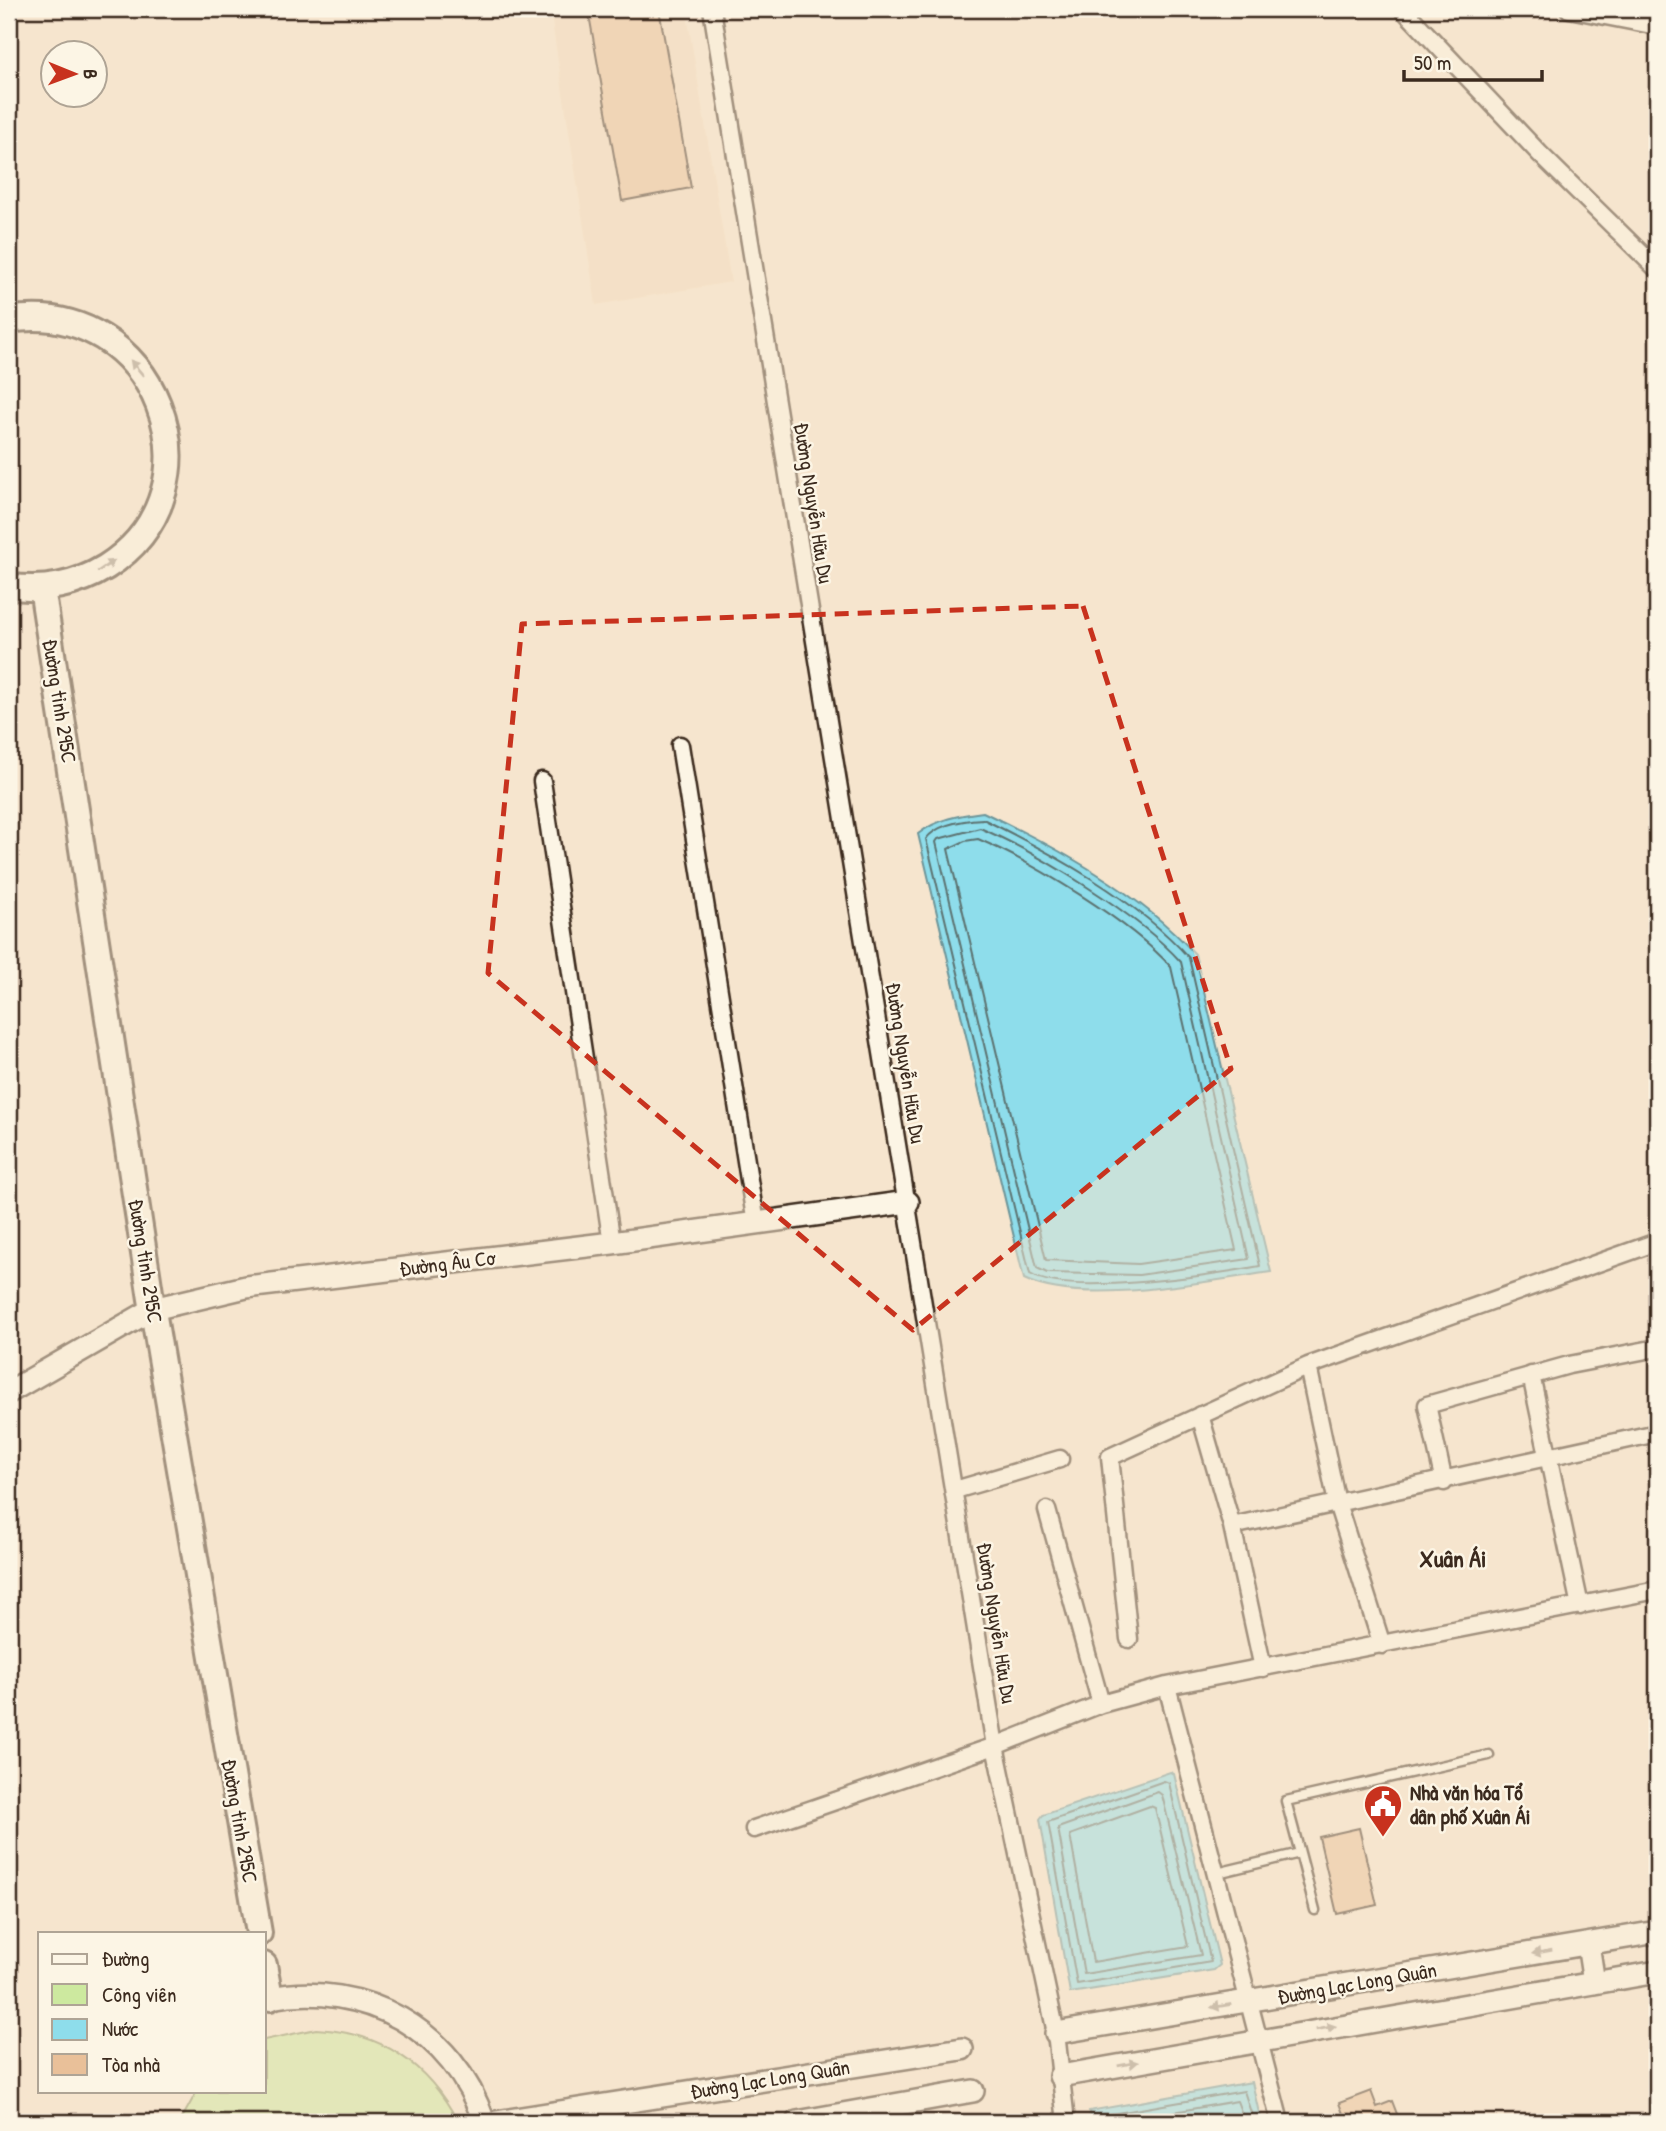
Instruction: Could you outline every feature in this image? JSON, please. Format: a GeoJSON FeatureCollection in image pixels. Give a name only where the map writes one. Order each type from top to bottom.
{"type":"FeatureCollection","features":[{"type":"Feature","properties":{"kind":"main road"},"geometry":{"type":"LineString","coordinates":[[9,320],[45,318],[66,321],[106,339],[124,352],[148,381],[166,431],[167,468],[164,487],[149,522],[126,551],[96,573],[70,583],[42,588],[9,586]]}},
{"type":"Feature","properties":{"kind":"main road","name":"Đường tỉnh 295C"},"geometry":{"type":"LineString","coordinates":[[42,588],[153,1309],[259,1932]]}},
{"type":"Feature","properties":{"kind":"main road","name":"Đường Âu Cơ"},"geometry":{"type":"LineString","coordinates":[[9,1392],[153,1309],[246,1287],[612,1243],[908,1202]]}},
{"type":"Feature","properties":{"kind":"main road","name":"Đường Lạc Long Quân"},"geometry":{"type":"LineString","coordinates":[[1056,2033],[1657,1932]]}},
{"type":"Feature","properties":{"kind":"main road"},"geometry":{"type":"LineString","coordinates":[[1587,1944],[1594,1983]]}},
{"type":"Feature","properties":{"kind":"main road","name":"Đường Lạc Long Quân"},"geometry":{"type":"LineString","coordinates":[[1060,2076],[1657,1972]]}},
{"type":"Feature","properties":{"kind":"main road"},"geometry":{"type":"LineString","coordinates":[[266,1976],[270,1998],[298,1994],[332,1994],[366,2002],[398,2016],[427,2035],[451,2060],[471,2089],[484,2122]]}},
{"type":"Feature","properties":{"kind":"main road","name":"Đường Lạc Long Quân"},"geometry":{"type":"LineString","coordinates":[[496,2122],[962,2049]]}},
{"type":"Feature","properties":{"kind":"main road"},"geometry":{"type":"LineString","coordinates":[[797,2122],[973,2091]]}},
{"type":"Feature","properties":{"kind":"street","name":"Đường Nguyễn Hữu Du"},"geometry":{"type":"LineString","coordinates":[[712,9],[995,1746],[1056,2033],[1066,2122]]}},
{"type":"Feature","properties":{"kind":"street"},"geometry":{"type":"LineString","coordinates":[[1403,9],[1540,154],[1657,270]]}},
{"type":"Feature","properties":{"kind":"street"},"geometry":{"type":"LineString","coordinates":[[1569,9],[1657,26]]}},
{"type":"Feature","properties":{"kind":"street"},"geometry":{"type":"LineString","coordinates":[[680,745],[756,1224]]}},
{"type":"Feature","properties":{"kind":"street"},"geometry":{"type":"LineString","coordinates":[[542,781],[612,1243]]}},
{"type":"Feature","properties":{"kind":"street"},"geometry":{"type":"LineString","coordinates":[[1129,1639],[1110,1457],[1308,1366],[1657,1242]]}},
{"type":"Feature","properties":{"kind":"street"},"geometry":{"type":"LineString","coordinates":[[1444,1482],[1427,1405],[1531,1375],[1657,1348]]}},
{"type":"Feature","properties":{"kind":"street"},"geometry":{"type":"LineString","coordinates":[[1308,1366],[1337,1503],[1381,1645]]}},
{"type":"Feature","properties":{"kind":"street"},"geometry":{"type":"LineString","coordinates":[[1531,1375],[1551,1457],[1580,1605]]}},
{"type":"Feature","properties":{"kind":"street"},"geometry":{"type":"LineString","coordinates":[[1200,1415],[1232,1526],[1264,1668]]}},
{"type":"Feature","properties":{"kind":"street"},"geometry":{"type":"LineString","coordinates":[[1232,1526],[1444,1482],[1657,1433]]}},
{"type":"Feature","properties":{"kind":"street"},"geometry":{"type":"LineString","coordinates":[[955,1490],[1060,1459]]}},
{"type":"Feature","properties":{"kind":"street"},"geometry":{"type":"LineString","coordinates":[[1047,1510],[1101,1704]]}},
{"type":"Feature","properties":{"kind":"street"},"geometry":{"type":"LineString","coordinates":[[754,1829],[995,1746],[1101,1704],[1167,1686],[1657,1590]]}},
{"type":"Feature","properties":{"kind":"street"},"geometry":{"type":"LineString","coordinates":[[1167,1686],[1280,2122]]}},
{"type":"Feature","properties":{"kind":"lane"},"geometry":{"type":"LineString","coordinates":[[1315,1910],[1286,1801],[1489,1755]]}},
{"type":"Feature","properties":{"kind":"lane"},"geometry":{"type":"LineString","coordinates":[[1217,1873],[1300,1853]]}},
{"type":"Feature","properties":{"kind":"highlighted area"},"geometry":{"type":"Polygon","coordinates":[[[1083,606],[1231,1069],[913,1330],[488,973],[522,624],[1083,606]]]}},
{"type":"Feature","properties":{"kind":"shaded area"},"geometry":{"type":"Polygon","coordinates":[[[550,9],[686,9],[731,282],[596,305],[550,9]]]}},
{"type":"Feature","properties":{"kind":"green space"},"geometry":{"type":"Polygon","coordinates":[[[316,2029],[340,2031],[382,2044],[417,2068],[432,2083],[458,2122],[180,2122],[196,2092],[266,2092],[266,2040],[316,2029]]]}},
{"type":"Feature","properties":{"kind":"water"},"geometry":{"type":"Polygon","coordinates":[[[983,812],[1068,856],[1123,891],[1195,954],[1271,1272],[1180,1286],[1110,1291],[1048,1287],[1024,1279],[918,834],[949,818],[983,812]]]}},
{"type":"Feature","properties":{"kind":"water"},"geometry":{"type":"Polygon","coordinates":[[[1170,1772],[1174,1774],[1220,1965],[1214,1970],[1070,1993],[1040,1819],[1043,1815],[1170,1772]]]}},
{"type":"Feature","properties":{"kind":"water"},"geometry":{"type":"Polygon","coordinates":[[[1252,2082],[1261,2122],[1091,2122],[1089,2111],[1252,2082]]]}},
{"type":"Feature","properties":{"kind":"building"},"geometry":{"type":"Polygon","coordinates":[[[588,9],[659,9],[691,188],[622,201],[588,9]]]}},
{"type":"Feature","properties":{"kind":"building"},"geometry":{"type":"Polygon","coordinates":[[[1359,1828],[1377,1905],[1337,1914],[1319,1837],[1359,1828]]]}},
{"type":"Feature","properties":{"kind":"building"},"geometry":{"type":"Polygon","coordinates":[[[1371,2091],[1377,2107],[1392,2101],[1400,2122],[1341,2122],[1345,2119],[1339,2103],[1371,2091]]]}},
{"type":"Feature","properties":{"kind":"place","name":"Nhà văn hóa Tổ dân phố Xuân Ái"},"geometry":{"type":"Point","coordinates":[1383,1838]}},
{"type":"Feature","properties":{"kind":"district","name":"Xuân Ái"},"geometry":{"type":"Point","coordinates":[1453,1558]}}]}
